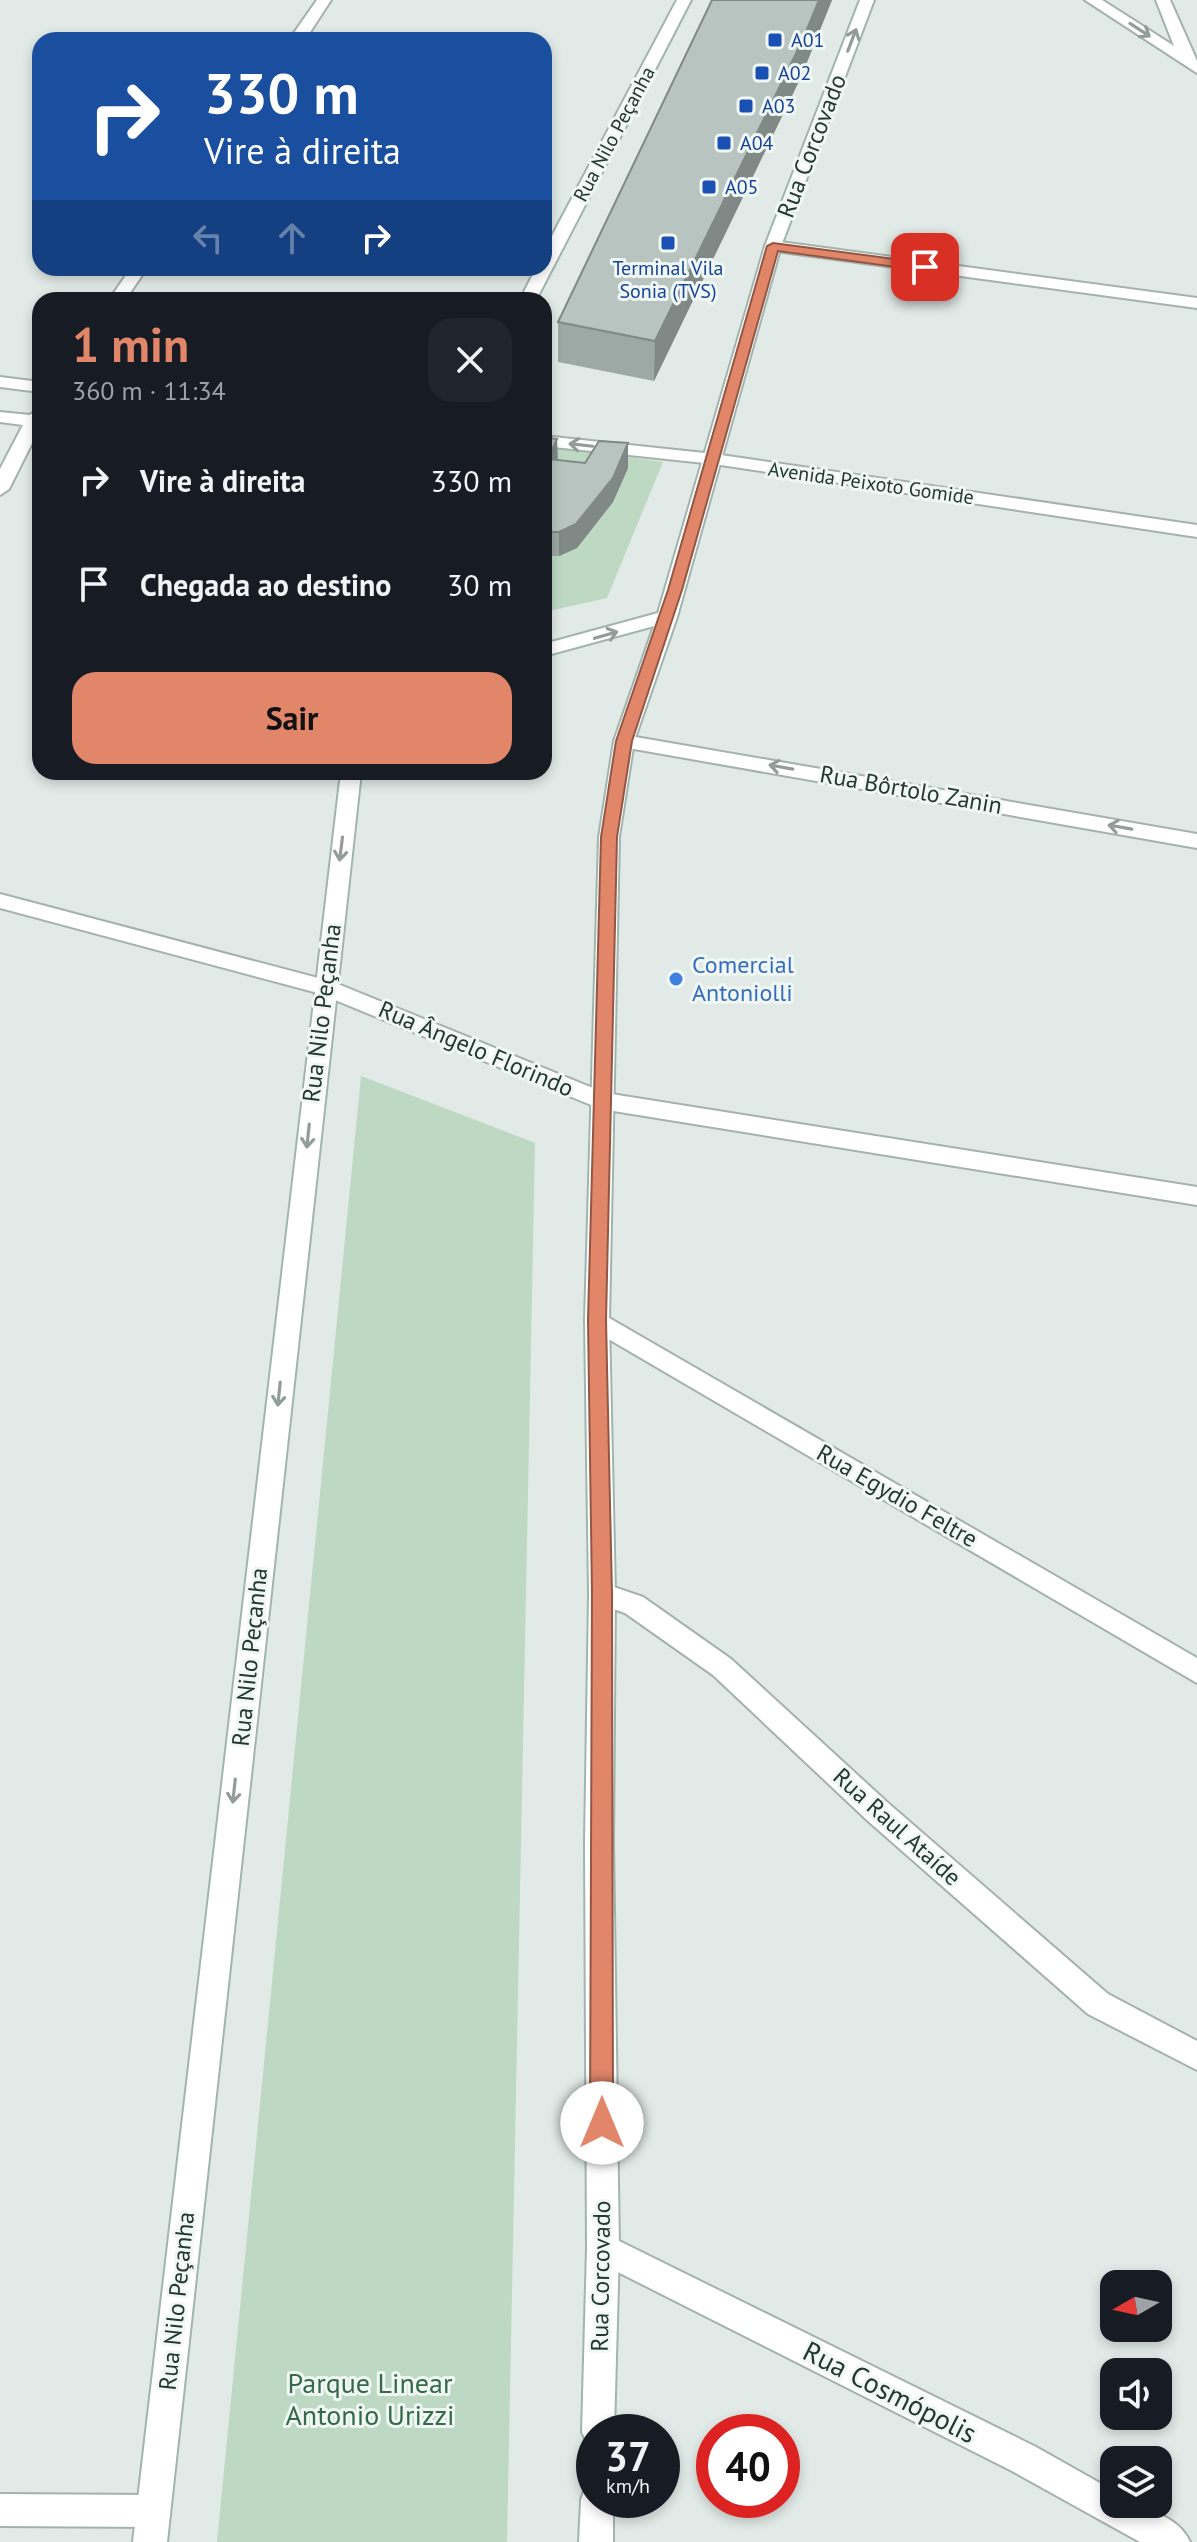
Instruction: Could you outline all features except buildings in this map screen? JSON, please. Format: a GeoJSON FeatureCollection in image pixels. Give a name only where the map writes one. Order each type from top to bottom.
{"type":"FeatureCollection","features":[{"type":"Feature","properties":{"kind":"street"},"geometry":{"type":"LineString","coordinates":[[302,32],[324,0]]}},
{"type":"Feature","properties":{"kind":"street","name":"Rua Nilo Peçanha"},"geometry":{"type":"LineString","coordinates":[[552,253],[684,0]]}},
{"type":"Feature","properties":{"kind":"street","name":"Rua Corcovado"},"geometry":{"type":"LineString","coordinates":[[598,2414],[603,2248],[599,1858],[602,1594],[597,1320],[609,837],[624,741],[667,617],[773,246],[867,0]]}},
{"type":"Feature","properties":{"kind":"street"},"geometry":{"type":"LineString","coordinates":[[1092,0],[1192,64]]}},
{"type":"Feature","properties":{"kind":"street"},"geometry":{"type":"LineString","coordinates":[[1163,0],[1192,64]]}},
{"type":"Feature","properties":{"kind":"street"},"geometry":{"type":"LineString","coordinates":[[773,246],[1197,303]]}},
{"type":"Feature","properties":{"kind":"street"},"geometry":{"type":"LineString","coordinates":[[0,382],[32,386]]}},
{"type":"Feature","properties":{"kind":"street"},"geometry":{"type":"LineString","coordinates":[[0,417],[32,419]]}},
{"type":"Feature","properties":{"kind":"street"},"geometry":{"type":"LineString","coordinates":[[0,489],[32,430]]}},
{"type":"Feature","properties":{"kind":"street","name":"Avenida Peixoto Gomide"},"geometry":{"type":"LineString","coordinates":[[552,442],[714,459],[1197,531]]}},
{"type":"Feature","properties":{"kind":"street"},"geometry":{"type":"LineString","coordinates":[[552,648],[667,617]]}},
{"type":"Feature","properties":{"kind":"street","name":"Rua Bôrtolo Zanin"},"geometry":{"type":"LineString","coordinates":[[624,741],[1197,841]]}},
{"type":"Feature","properties":{"kind":"street","name":"Rua Nilo Peçanha"},"geometry":{"type":"LineString","coordinates":[[152,2527],[350,780]]}},
{"type":"Feature","properties":{"kind":"street","name":"Rua Ângelo Florindo"},"geometry":{"type":"LineString","coordinates":[[0,901],[325,987],[601,1101],[1197,1196]]}},
{"type":"Feature","properties":{"kind":"street","name":"Rua Egydio Feltre"},"geometry":{"type":"LineString","coordinates":[[597,1320],[1197,1672]]}},
{"type":"Feature","properties":{"kind":"street","name":"Rua Raul Ataíde"},"geometry":{"type":"LineString","coordinates":[[602,1594],[634,1605],[722,1667],[878,1812],[1098,2004],[1197,2056]]}},
{"type":"Feature","properties":{"kind":"street","name":"Rua Cosmópolis"},"geometry":{"type":"LineString","coordinates":[[603,2248],[1024,2459],[1173,2542]]}},
{"type":"Feature","properties":{"kind":"street"},"geometry":{"type":"LineString","coordinates":[[0,2510],[152,2527]]}},
{"type":"Feature","properties":{"kind":"street"},"geometry":{"type":"LineString","coordinates":[[596,2542],[597,2518]]}},
{"type":"Feature","properties":{"kind":"green space"},"geometry":{"type":"Polygon","coordinates":[[[552,446],[663,462],[607,598],[552,610],[552,446]]]}},
{"type":"Feature","properties":{"kind":"green space","name":"Parque Linear Antonio Urizzi"},"geometry":{"type":"Polygon","coordinates":[[[361,1076],[535,1143],[507,2542],[217,2542],[361,1076]]]}},
{"type":"Feature","properties":{"kind":"place","name":"A01"},"geometry":{"type":"Point","coordinates":[775,40]}},
{"type":"Feature","properties":{"kind":"place","name":"A02"},"geometry":{"type":"Point","coordinates":[762,73]}},
{"type":"Feature","properties":{"kind":"place","name":"A03"},"geometry":{"type":"Point","coordinates":[746,106]}},
{"type":"Feature","properties":{"kind":"place","name":"A04"},"geometry":{"type":"Point","coordinates":[724,143]}},
{"type":"Feature","properties":{"kind":"place","name":"A05"},"geometry":{"type":"Point","coordinates":[709,187]}},
{"type":"Feature","properties":{"kind":"place","name":"Terminal Vila Sonia (TVS)"},"geometry":{"type":"Point","coordinates":[668,243]}},
{"type":"Feature","properties":{"kind":"place","name":"Comercial Antoniolli"},"geometry":{"type":"Point","coordinates":[676,979]}},
{"type":"Feature","properties":{"kind":"route"},"geometry":{"type":"LineString","coordinates":[[602,2123],[599,1842],[602,1594],[597,1320],[609,837],[624,741],[667,617],[773,246],[925,267]]}}]}
